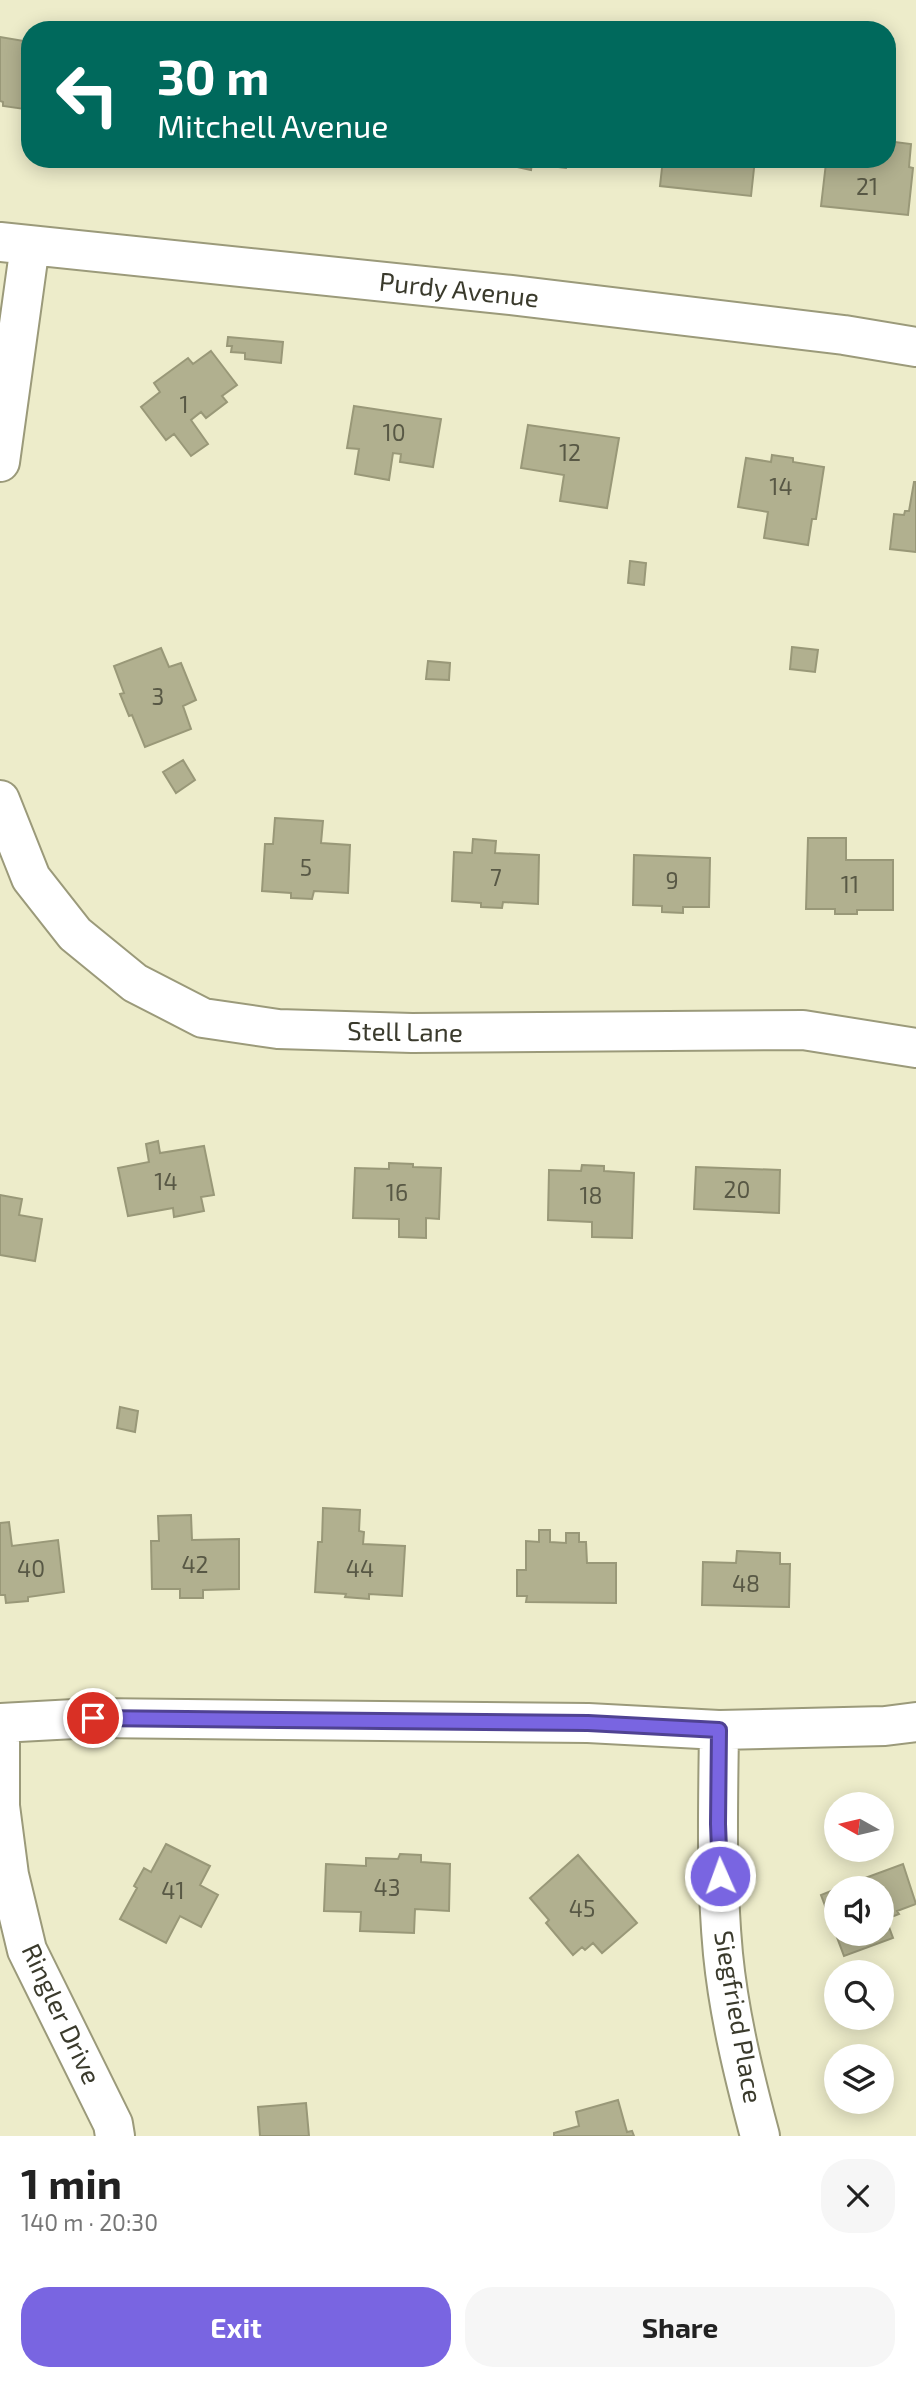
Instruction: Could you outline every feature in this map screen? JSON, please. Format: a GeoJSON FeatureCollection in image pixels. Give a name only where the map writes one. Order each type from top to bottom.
{"type":"FeatureCollection","features":[{"type":"Feature","properties":{"kind":"street","name":"Purdy Avenue"},"geometry":{"type":"LineString","coordinates":[[15,243],[511,295],[844,335],[916,347]]}},
{"type":"Feature","properties":{"kind":"street"},"geometry":{"type":"LineString","coordinates":[[0,462],[15,243]]}},
{"type":"Feature","properties":{"kind":"street","name":"Stell Lane"},"geometry":{"type":"LineString","coordinates":[[0,800],[31,878],[75,934],[135,983],[203,1018],[278,1029],[412,1033],[803,1030],[916,1048]]}},
{"type":"Feature","properties":{"kind":"street"},"geometry":{"type":"LineString","coordinates":[[0,1723],[93,1718],[216,1719],[588,1723],[719,1730],[885,1726],[916,1722]]}},
{"type":"Feature","properties":{"kind":"street","name":"Ringler Drive"},"geometry":{"type":"LineString","coordinates":[[0,1723],[0,1806],[9,1875],[27,1950],[113,2124],[116,2136]]}},
{"type":"Feature","properties":{"kind":"street","name":"Siegfried Place"},"geometry":{"type":"LineString","coordinates":[[719,1730],[718,1824],[723,1954],[739,2057],[760,2136]]}},
{"type":"Feature","properties":{"kind":"building"},"geometry":{"type":"Polygon","coordinates":[[[0,37],[21,40],[21,109],[3,106],[0,101],[0,37]]]}},
{"type":"Feature","properties":{"kind":"building"},"geometry":{"type":"Polygon","coordinates":[[[896,142],[911,144],[909,167],[913,168],[908,215],[821,206],[825,168],[896,168],[896,142]]]}},
{"type":"Feature","properties":{"kind":"building"},"geometry":{"type":"Polygon","coordinates":[[[662,168],[754,168],[751,196],[660,186],[662,168]]]}},
{"type":"Feature","properties":{"kind":"building"},"geometry":{"type":"Polygon","coordinates":[[[228,337],[283,342],[281,363],[245,359],[245,353],[231,352],[232,346],[227,346],[228,337]]]}},
{"type":"Feature","properties":{"kind":"building"},"geometry":{"type":"Polygon","coordinates":[[[211,351],[237,385],[222,396],[227,402],[206,418],[201,412],[191,420],[208,444],[191,456],[174,434],[166,440],[141,407],[160,392],[154,383],[188,358],[193,364],[211,351]]]}},
{"type":"Feature","properties":{"kind":"building"},"geometry":{"type":"Polygon","coordinates":[[[354,406],[441,419],[433,467],[400,462],[401,454],[393,453],[389,480],[355,474],[359,449],[347,448],[354,406]]]}},
{"type":"Feature","properties":{"kind":"building"},"geometry":{"type":"Polygon","coordinates":[[[528,425],[619,438],[607,508],[560,501],[564,475],[521,468],[528,425]]]}},
{"type":"Feature","properties":{"kind":"building"},"geometry":{"type":"Polygon","coordinates":[[[772,455],[824,467],[816,519],[812,519],[808,545],[764,538],[768,512],[738,507],[746,458],[771,462],[772,455]]]}},
{"type":"Feature","properties":{"kind":"building"},"geometry":{"type":"Polygon","coordinates":[[[914,482],[916,552],[890,549],[894,514],[904,515],[905,511],[909,511],[914,482]]]}},
{"type":"Feature","properties":{"kind":"building"},"geometry":{"type":"Polygon","coordinates":[[[630,561],[646,563],[644,585],[628,583],[630,561]]]}},
{"type":"Feature","properties":{"kind":"building"},"geometry":{"type":"Polygon","coordinates":[[[792,647],[818,650],[815,672],[790,669],[792,647]]]}},
{"type":"Feature","properties":{"kind":"building"},"geometry":{"type":"Polygon","coordinates":[[[161,648],[169,667],[181,663],[196,700],[183,706],[191,729],[145,747],[120,694],[124,693],[114,666],[161,648]]]}},
{"type":"Feature","properties":{"kind":"building"},"geometry":{"type":"Polygon","coordinates":[[[428,661],[450,663],[449,680],[426,679],[428,661]]]}},
{"type":"Feature","properties":{"kind":"building"},"geometry":{"type":"Polygon","coordinates":[[[183,760],[195,780],[176,793],[163,772],[183,760]]]}},
{"type":"Feature","properties":{"kind":"building"},"geometry":{"type":"Polygon","coordinates":[[[275,818],[323,821],[321,843],[350,845],[348,893],[314,891],[312,899],[291,898],[291,893],[262,891],[265,844],[273,844],[275,818]]]}},
{"type":"Feature","properties":{"kind":"building"},"geometry":{"type":"Polygon","coordinates":[[[808,838],[846,838],[846,860],[893,860],[893,910],[857,910],[857,914],[835,914],[835,909],[806,909],[808,838]]]}},
{"type":"Feature","properties":{"kind":"building"},"geometry":{"type":"Polygon","coordinates":[[[473,839],[496,841],[495,853],[539,855],[538,904],[503,902],[502,908],[452,901],[454,852],[472,853],[473,839]]]}},
{"type":"Feature","properties":{"kind":"building"},"geometry":{"type":"Polygon","coordinates":[[[634,855],[710,858],[709,907],[683,907],[683,913],[662,912],[662,906],[633,905],[634,855]]]}},
{"type":"Feature","properties":{"kind":"building"},"geometry":{"type":"Polygon","coordinates":[[[158,1141],[160,1153],[204,1146],[214,1195],[201,1197],[204,1211],[174,1217],[173,1208],[128,1216],[118,1168],[149,1162],[146,1144],[158,1141]]]}},
{"type":"Feature","properties":{"kind":"building"},"geometry":{"type":"Polygon","coordinates":[[[389,1163],[441,1168],[439,1219],[426,1218],[426,1238],[399,1237],[399,1219],[353,1218],[355,1168],[389,1169],[389,1163]]]}},
{"type":"Feature","properties":{"kind":"building"},"geometry":{"type":"Polygon","coordinates":[[[582,1165],[604,1166],[604,1171],[634,1173],[632,1238],[592,1237],[592,1222],[548,1220],[549,1170],[581,1171],[582,1165]]]}},
{"type":"Feature","properties":{"kind":"building"},"geometry":{"type":"Polygon","coordinates":[[[696,1167],[780,1170],[779,1213],[694,1209],[696,1167]]]}},
{"type":"Feature","properties":{"kind":"building"},"geometry":{"type":"Polygon","coordinates":[[[0,1195],[22,1199],[19,1215],[42,1219],[35,1261],[0,1255],[0,1195]]]}},
{"type":"Feature","properties":{"kind":"building"},"geometry":{"type":"Polygon","coordinates":[[[120,1407],[138,1411],[135,1432],[117,1428],[120,1407]]]}},
{"type":"Feature","properties":{"kind":"building"},"geometry":{"type":"Polygon","coordinates":[[[323,1508],[360,1510],[359,1531],[364,1532],[363,1544],[405,1546],[402,1596],[369,1594],[369,1599],[315,1592],[318,1542],[322,1542],[323,1508]]]}},
{"type":"Feature","properties":{"kind":"building"},"geometry":{"type":"Polygon","coordinates":[[[191,1515],[192,1540],[239,1539],[239,1589],[203,1590],[203,1598],[180,1598],[180,1589],[152,1589],[151,1541],[159,1541],[158,1516],[191,1515]]]}},
{"type":"Feature","properties":{"kind":"building"},"geometry":{"type":"Polygon","coordinates":[[[9,1522],[12,1546],[58,1540],[64,1592],[28,1597],[28,1601],[6,1603],[5,1595],[0,1595],[0,1523],[9,1522]]]}},
{"type":"Feature","properties":{"kind":"building"},"geometry":{"type":"Polygon","coordinates":[[[539,1530],[550,1530],[550,1542],[566,1543],[566,1533],[579,1533],[579,1542],[586,1542],[587,1563],[616,1563],[616,1603],[526,1602],[527,1596],[517,1596],[517,1570],[526,1570],[526,1541],[539,1542],[539,1530]]]}},
{"type":"Feature","properties":{"kind":"building"},"geometry":{"type":"Polygon","coordinates":[[[737,1551],[780,1553],[780,1564],[790,1564],[789,1607],[702,1605],[703,1562],[736,1563],[737,1551]]]}},
{"type":"Feature","properties":{"kind":"building"},"geometry":{"type":"Polygon","coordinates":[[[166,1844],[210,1866],[200,1885],[218,1895],[201,1927],[180,1916],[166,1943],[120,1919],[137,1888],[134,1886],[144,1868],[151,1872],[166,1844]]]}},
{"type":"Feature","properties":{"kind":"building"},"geometry":{"type":"Polygon","coordinates":[[[400,1854],[421,1855],[421,1862],[450,1864],[449,1911],[415,1909],[414,1933],[360,1931],[361,1912],[324,1911],[326,1864],[366,1866],[366,1858],[398,1859],[400,1854]]]}},
{"type":"Feature","properties":{"kind":"building"},"geometry":{"type":"Polygon","coordinates":[[[578,1855],[637,1923],[602,1953],[593,1943],[585,1950],[582,1947],[573,1955],[546,1923],[549,1920],[530,1898],[578,1855]]]}},
{"type":"Feature","properties":{"kind":"building"},"geometry":{"type":"Polygon","coordinates":[[[903,1864],[916,1904],[897,1911],[899,1914],[894,1916],[894,1876],[870,1876],[903,1864]]]}},
{"type":"Feature","properties":{"kind":"building"},"geometry":{"type":"Polygon","coordinates":[[[840,1946],[871,1946],[844,1956],[840,1946]]]}},
{"type":"Feature","properties":{"kind":"building"},"geometry":{"type":"Polygon","coordinates":[[[618,2100],[627,2132],[632,2131],[634,2136],[554,2136],[554,2133],[579,2126],[576,2112],[618,2100]]]}},
{"type":"Feature","properties":{"kind":"building"},"geometry":{"type":"Polygon","coordinates":[[[306,2103],[309,2136],[260,2136],[258,2107],[306,2103]]]}},
{"type":"Feature","properties":{"kind":"route"},"geometry":{"type":"LineString","coordinates":[[93,1718],[588,1723],[719,1730],[720,1876]]}}]}
